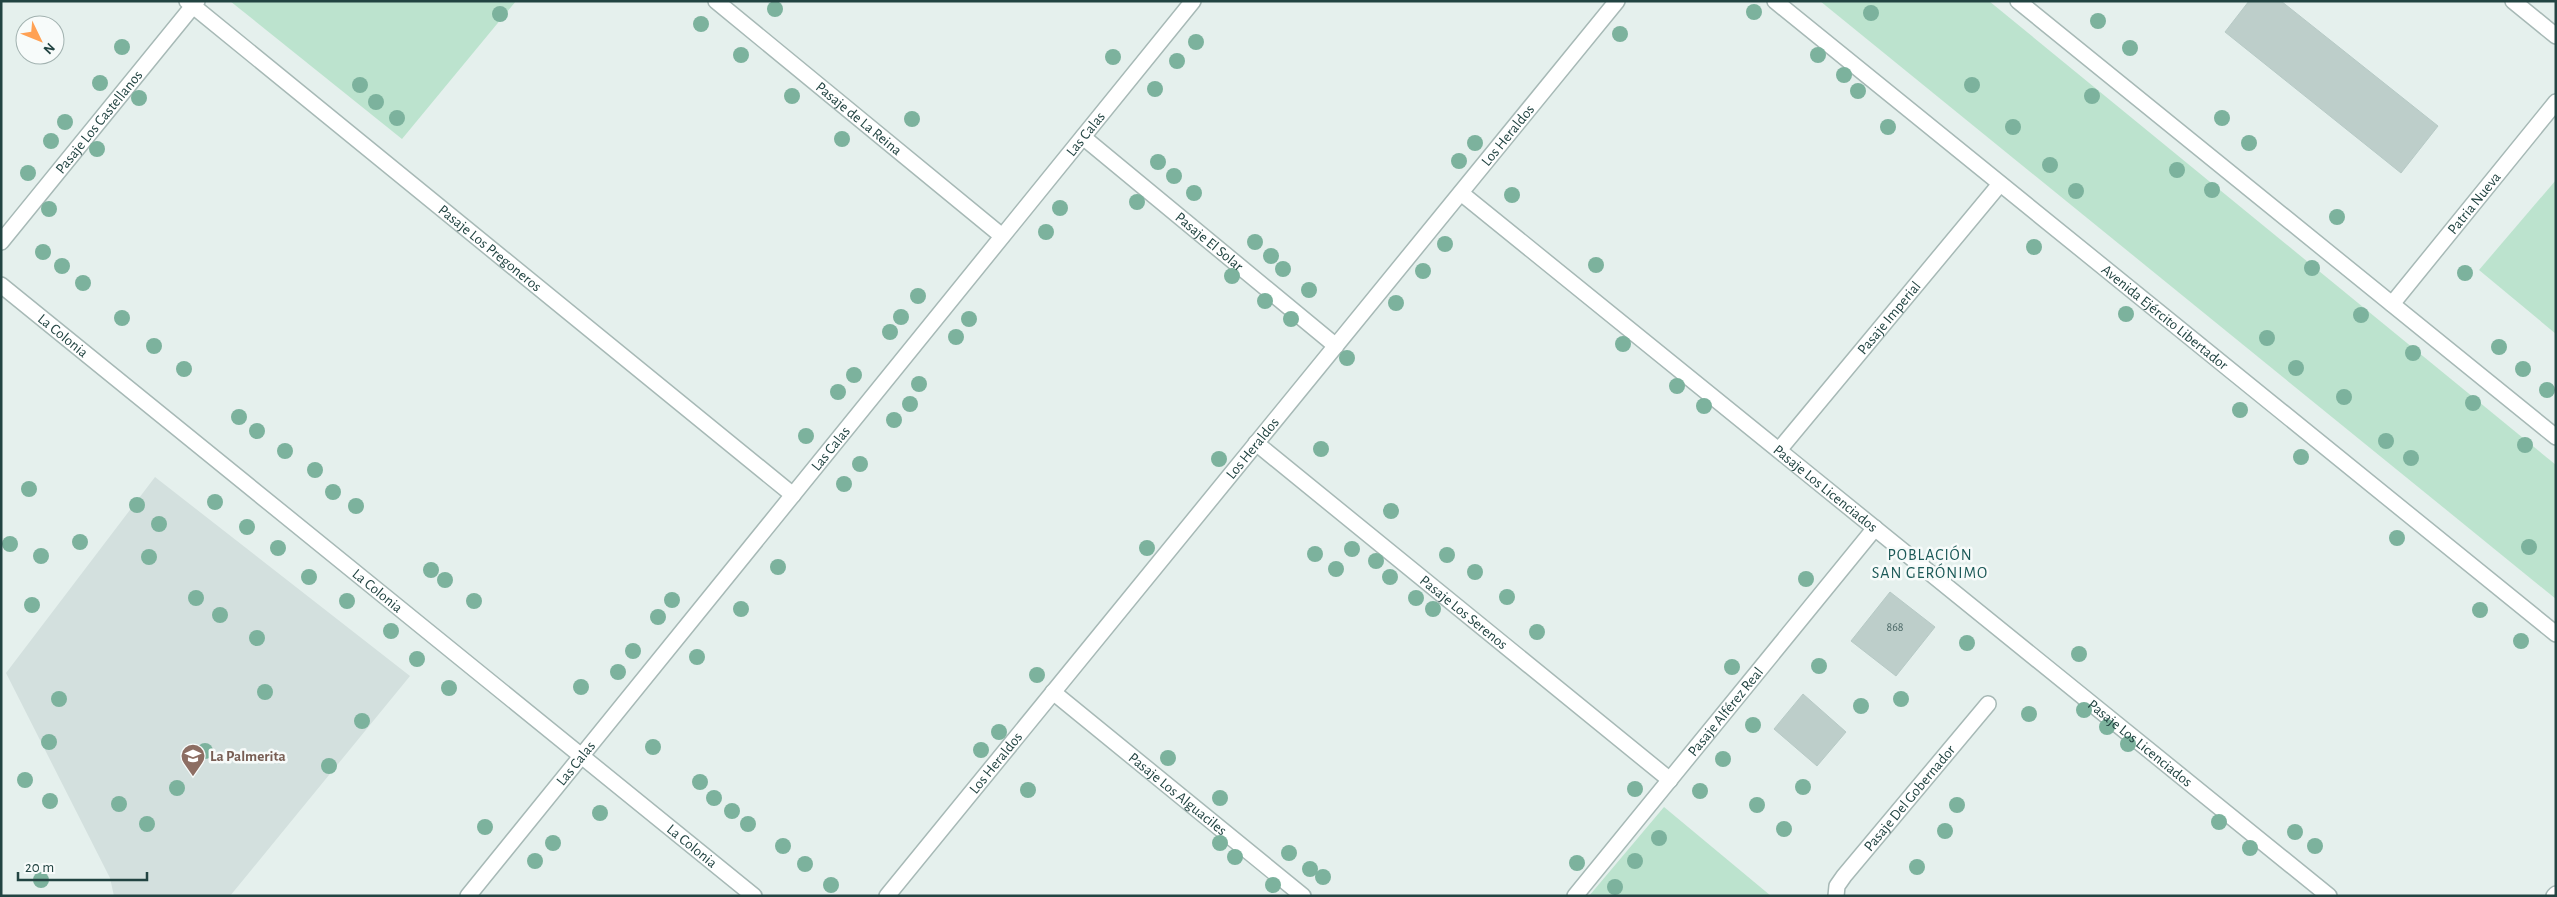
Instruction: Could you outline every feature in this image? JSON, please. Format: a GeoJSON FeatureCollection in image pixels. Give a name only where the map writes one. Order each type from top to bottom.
{"type":"FeatureCollection","features":[{"type":"Feature","properties":{"kind":"street","name":"Pasaje de La Reina"},"geometry":{"type":"LineString","coordinates":[[716,1],[1002,236]]}},
{"type":"Feature","properties":{"kind":"street","name":"Las Calas"},"geometry":{"type":"LineString","coordinates":[[468,896],[1193,1]]}},
{"type":"Feature","properties":{"kind":"street","name":"Los Heraldos"},"geometry":{"type":"LineString","coordinates":[[887,896],[1617,1]]}},
{"type":"Feature","properties":{"kind":"street","name":"Avenida Ejército Libertador"},"geometry":{"type":"LineString","coordinates":[[1775,1],[2556,634]]}},
{"type":"Feature","properties":{"kind":"street"},"geometry":{"type":"LineString","coordinates":[[2018,1],[2556,437]]}},
{"type":"Feature","properties":{"kind":"street"},"geometry":{"type":"LineString","coordinates":[[2514,1],[2556,36]]}},
{"type":"Feature","properties":{"kind":"street","name":"Pasaje Los Castellanos"},"geometry":{"type":"LineString","coordinates":[[1,242],[192,3]]}},
{"type":"Feature","properties":{"kind":"street","name":"Pasaje Los Pregoneros"},"geometry":{"type":"LineString","coordinates":[[192,3],[793,495]]}},
{"type":"Feature","properties":{"kind":"street","name":"Patria Nueva"},"geometry":{"type":"LineString","coordinates":[[2392,304],[2556,102]]}},
{"type":"Feature","properties":{"kind":"street","name":"Pasaje El Solar"},"geometry":{"type":"LineString","coordinates":[[1083,137],[1336,346]]}},
{"type":"Feature","properties":{"kind":"street","name":"Pasaje Imperial"},"geometry":{"type":"LineString","coordinates":[[1778,450],[2000,184]]}},
{"type":"Feature","properties":{"kind":"street","name":"Pasaje Los Licenciados"},"geometry":{"type":"LineString","coordinates":[[1461,193],[2330,896]]}},
{"type":"Feature","properties":{"kind":"street","name":"La Colonia"},"geometry":{"type":"LineString","coordinates":[[1,285],[754,896]]}},
{"type":"Feature","properties":{"kind":"street","name":"Pasaje Los Serenos"},"geometry":{"type":"LineString","coordinates":[[1256,443],[1670,780]]}},
{"type":"Feature","properties":{"kind":"street","name":"Pasaje Alférez Real"},"geometry":{"type":"LineString","coordinates":[[1575,896],[1875,528]]}},
{"type":"Feature","properties":{"kind":"street","name":"Pasaje Los Alguaciles"},"geometry":{"type":"LineString","coordinates":[[1053,692],[1303,896]]}},
{"type":"Feature","properties":{"kind":"street","name":"Pasaje Del Gobernador"},"geometry":{"type":"LineString","coordinates":[[1836,896],[1837,886],[1844,876],[1988,704]]}},
{"type":"Feature","properties":{"kind":"shaded area","name":"La Palmerita"},"geometry":{"type":"Polygon","coordinates":[[[155,477],[410,676],[230,896],[114,896],[110,878],[6,673],[155,477]]]}},
{"type":"Feature","properties":{"kind":"green space"},"geometry":{"type":"Polygon","coordinates":[[[230,1],[516,1],[402,139],[230,1]]]}},
{"type":"Feature","properties":{"kind":"green space"},"geometry":{"type":"Polygon","coordinates":[[[1820,1],[1989,1],[2556,465],[2556,599],[1820,1]]]}},
{"type":"Feature","properties":{"kind":"green space"},"geometry":{"type":"Polygon","coordinates":[[[2556,180],[2556,334],[2479,270],[2556,180]]]}},
{"type":"Feature","properties":{"kind":"green space"},"geometry":{"type":"Polygon","coordinates":[[[1664,807],[1771,896],[1589,896],[1664,807]]]}},
{"type":"Feature","properties":{"kind":"building"},"geometry":{"type":"Polygon","coordinates":[[[2249,1],[2281,1],[2438,126],[2401,173],[2225,32],[2249,1]]]}},
{"type":"Feature","properties":{"kind":"building"},"geometry":{"type":"Polygon","coordinates":[[[1890,592],[1935,627],[1896,676],[1851,641],[1890,592]]]}},
{"type":"Feature","properties":{"kind":"building"},"geometry":{"type":"Polygon","coordinates":[[[1803,694],[1846,732],[1817,766],[1774,729],[1803,694]]]}},
{"type":"Feature","properties":{"kind":"place","name":"La Palmerita"},"geometry":{"type":"Point","coordinates":[193,777]}},
{"type":"Feature","properties":{"kind":"district","name":"POBLACIÓN SAN GERÓNIMO"},"geometry":{"type":"Point","coordinates":[1930,563]}}]}
